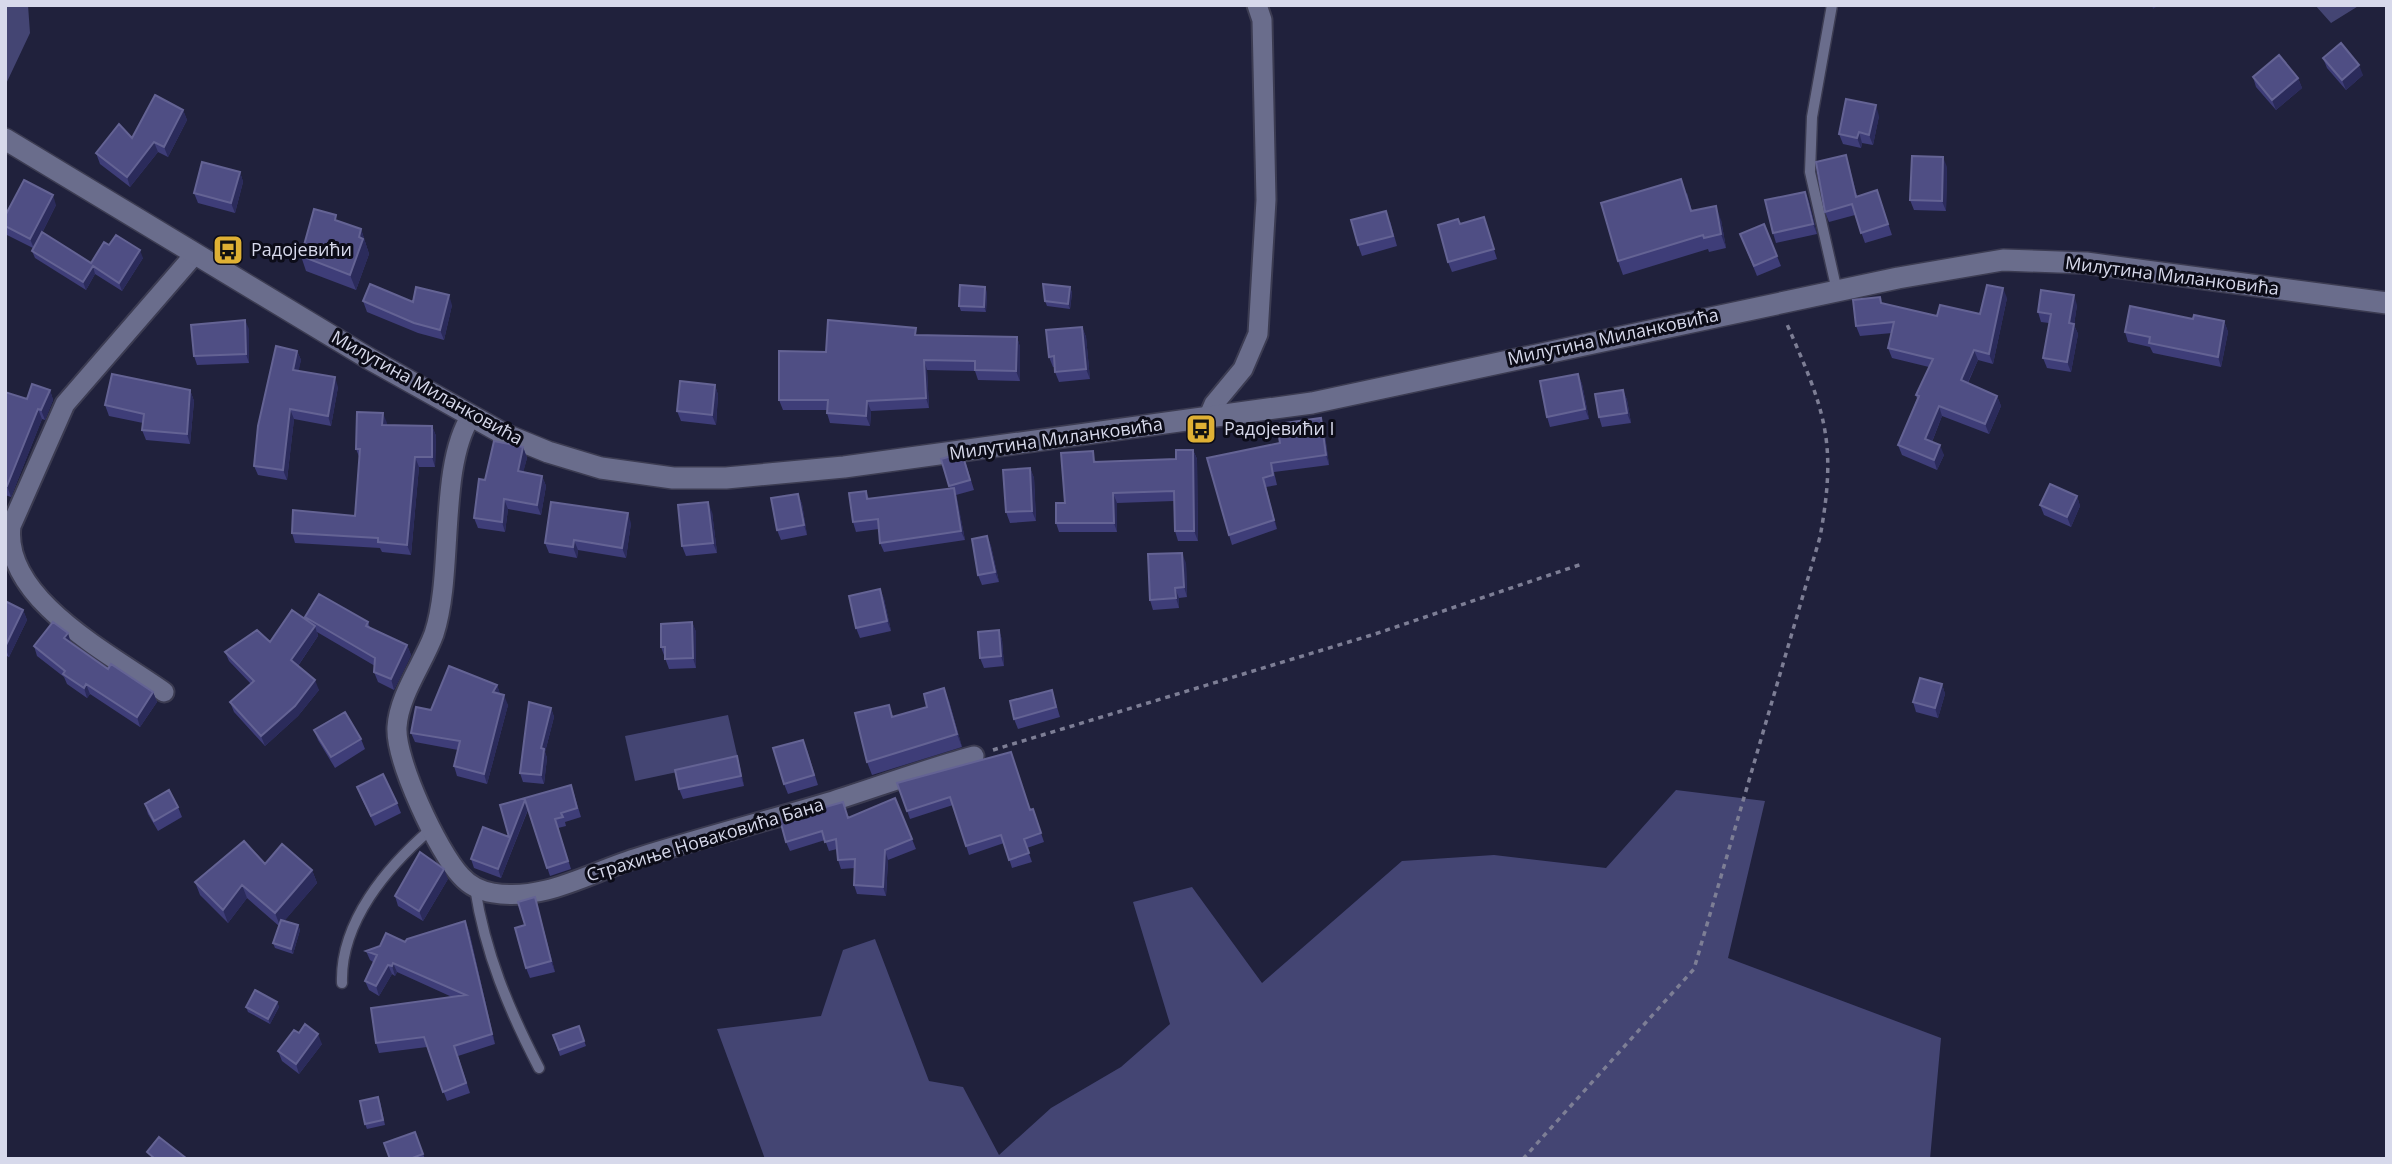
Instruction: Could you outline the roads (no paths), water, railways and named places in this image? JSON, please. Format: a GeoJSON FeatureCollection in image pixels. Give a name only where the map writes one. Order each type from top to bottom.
{"type":"FeatureCollection","features":[{"type":"Feature","properties":{"kind":"main road","name":"Милутина Миланковића"},"geometry":{"type":"LineString","coordinates":[[5,139],[368,358],[471,416],[526,444],[601,468],[650,476],[706,479],[844,467],[1312,402],[1983,262],[2022,260],[2135,268],[2387,303]]}},
{"type":"Feature","properties":{"kind":"street"},"geometry":{"type":"LineString","coordinates":[[1208,418],[1214,404],[1244,369],[1258,334],[1266,200],[1264,7]]}},
{"type":"Feature","properties":{"kind":"street"},"geometry":{"type":"LineString","coordinates":[[164,692],[54,614],[17,571],[7,536],[65,404],[195,254]]}},
{"type":"Feature","properties":{"kind":"street"},"geometry":{"type":"LineString","coordinates":[[471,416],[460,442],[453,480],[437,624],[403,704],[397,726],[399,746],[431,829],[452,865],[475,887]]}},
{"type":"Feature","properties":{"kind":"street","name":"Страхиње Новаковића Бана"},"geometry":{"type":"LineString","coordinates":[[475,887],[498,894],[544,892],[629,860],[779,817],[974,756]]}},
{"type":"Feature","properties":{"kind":"lane"},"geometry":{"type":"LineString","coordinates":[[1832,5],[1812,117],[1810,172],[1837,291]]}},
{"type":"Feature","properties":{"kind":"lane"},"geometry":{"type":"LineString","coordinates":[[342,982],[343,951],[358,918],[395,865],[431,829]]}},
{"type":"Feature","properties":{"kind":"lane"},"geometry":{"type":"LineString","coordinates":[[475,887],[484,937],[498,979],[539,1068]]}},
{"type":"Feature","properties":{"kind":"place","name":"Радојевићи"},"geometry":{"type":"Point","coordinates":[228,250]}},
{"type":"Feature","properties":{"kind":"place","name":"Радојевићи I"},"geometry":{"type":"Point","coordinates":[1201,429]}}]}
